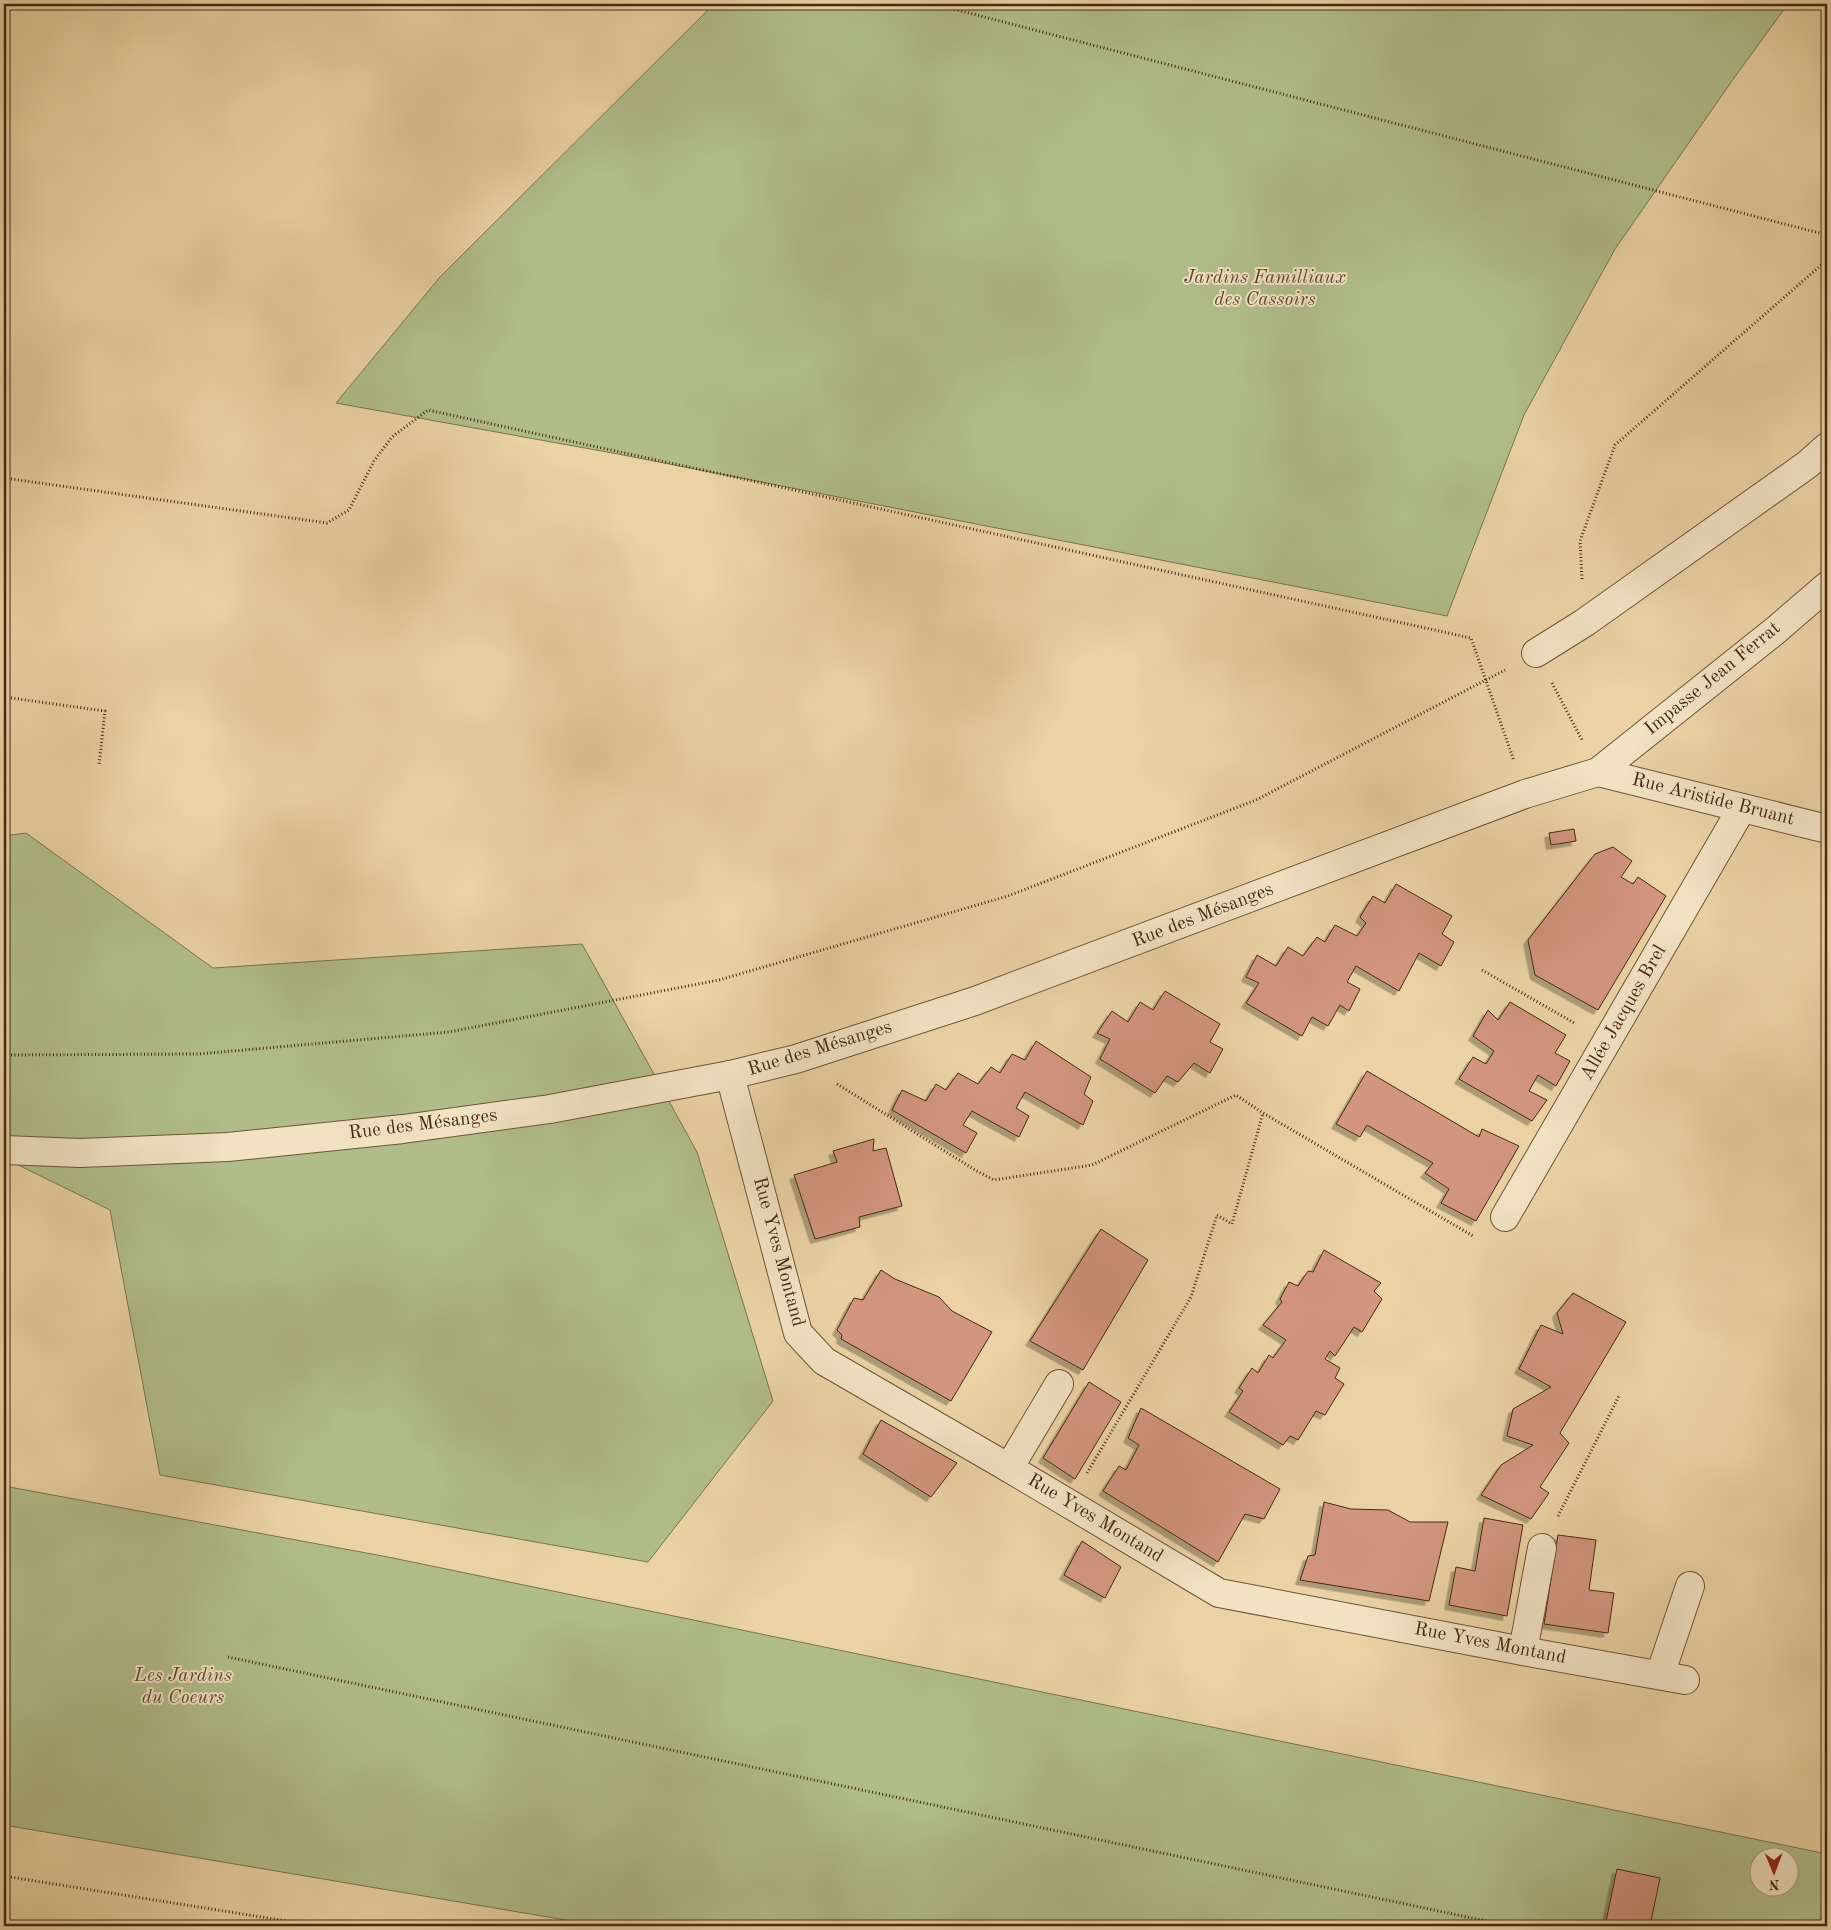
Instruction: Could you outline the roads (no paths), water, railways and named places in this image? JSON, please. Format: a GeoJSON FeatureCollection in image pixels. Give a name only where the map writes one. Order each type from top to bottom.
{"type":"FeatureCollection","features":[{"type":"Feature","properties":{"kind":"street"},"geometry":{"type":"LineString","coordinates":[[1536,654],[1584,623],[1808,464],[1827,447]]}},
{"type":"Feature","properties":{"kind":"street","name":"Impasse Jean Ferrat"},"geometry":{"type":"LineString","coordinates":[[1598,772],[1776,630],[1827,586]]}},
{"type":"Feature","properties":{"kind":"street","name":"Rue des Mésanges"},"geometry":{"type":"LineString","coordinates":[[4,1150],[80,1153],[219,1147],[345,1135],[550,1109],[730,1075],[796,1059],[985,998],[1525,794],[1598,772]]}},
{"type":"Feature","properties":{"kind":"street","name":"Rue Aristide Bruant"},"geometry":{"type":"LineString","coordinates":[[1598,772],[1827,829]]}},
{"type":"Feature","properties":{"kind":"street","name":"Allée Jacques Brel"},"geometry":{"type":"LineString","coordinates":[[1505,1217],[1742,808]]}},
{"type":"Feature","properties":{"kind":"street","name":"Rue Yves Montand"},"geometry":{"type":"LineString","coordinates":[[730,1075],[798,1333],[824,1361],[1069,1503],[1218,1593],[1523,1651],[1673,1677],[1690,1586]]}},
{"type":"Feature","properties":{"kind":"street"},"geometry":{"type":"LineString","coordinates":[[1009,1468],[1058,1384]]}},
{"type":"Feature","properties":{"kind":"street"},"geometry":{"type":"LineString","coordinates":[[1523,1651],[1542,1548]]}},
{"type":"Feature","properties":{"kind":"park label","name":"Jardins Familliaux des Cassoirs"},"geometry":{"type":"Point","coordinates":[1265,289]}},
{"type":"Feature","properties":{"kind":"park label","name":"Les Jardins du Coeurs"},"geometry":{"type":"Point","coordinates":[183,1687]}}]}
